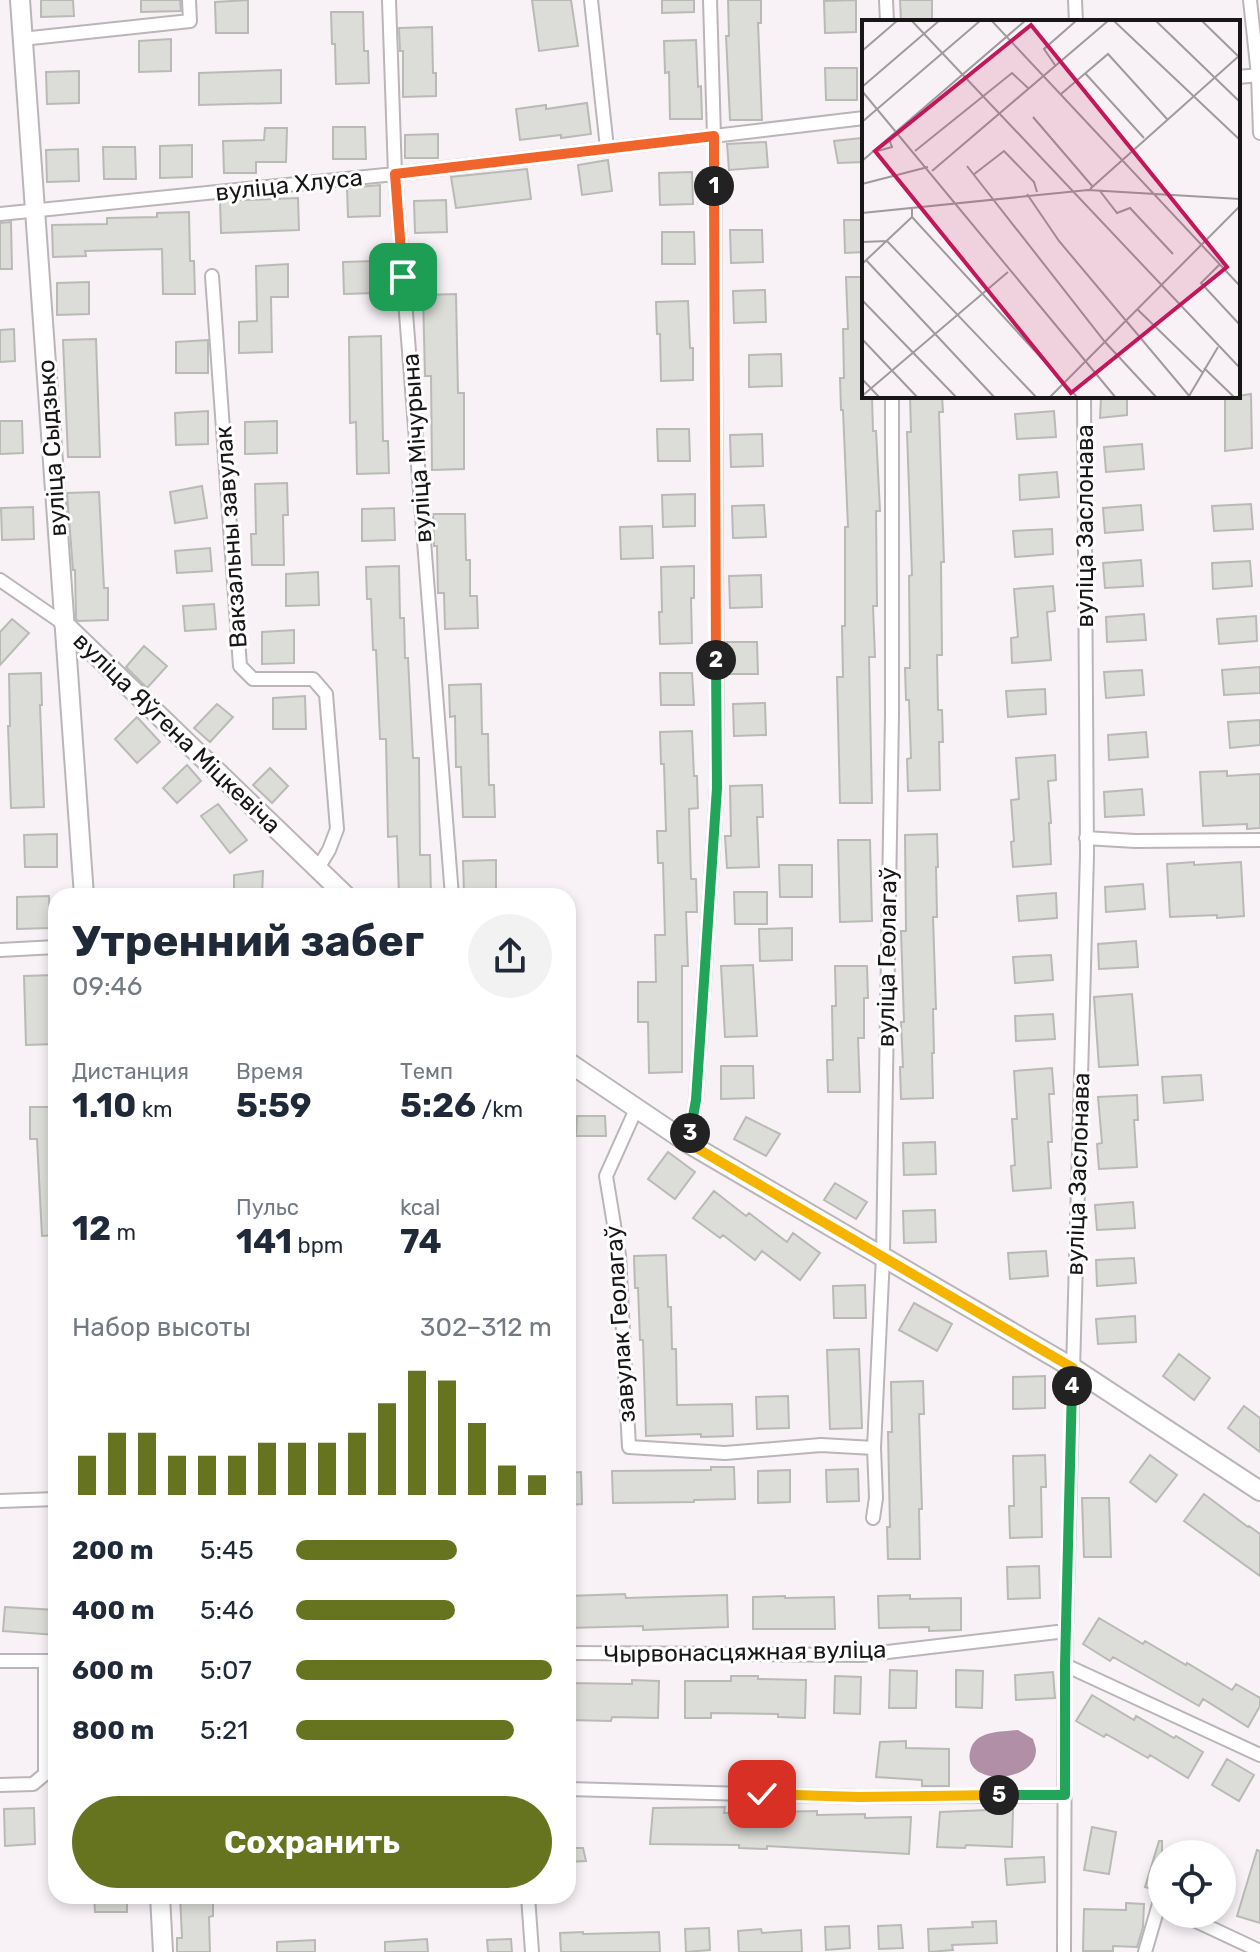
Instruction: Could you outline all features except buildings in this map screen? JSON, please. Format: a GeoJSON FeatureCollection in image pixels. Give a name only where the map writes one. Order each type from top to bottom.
{"type":"FeatureCollection","features":[{"type":"Feature","properties":{"kind":"street","name":"вуліца Сыдзько"},"geometry":{"type":"LineString","coordinates":[[20,0],[83,888]]}},
{"type":"Feature","properties":{"kind":"street"},"geometry":{"type":"LineString","coordinates":[[22,39],[190,21],[189,0]]}},
{"type":"Feature","properties":{"kind":"street","name":"вуліца Мічурына"},"geometry":{"type":"LineString","coordinates":[[389,0],[395,174],[451,888]]}},
{"type":"Feature","properties":{"kind":"street"},"geometry":{"type":"LineString","coordinates":[[591,0],[607,148]]}},
{"type":"Feature","properties":{"kind":"street"},"geometry":{"type":"LineString","coordinates":[[688,1143],[696,1100],[717,788],[714,136],[710,0]]}},
{"type":"Feature","properties":{"kind":"street"},"geometry":{"type":"LineString","coordinates":[[886,0],[887,20]]}},
{"type":"Feature","properties":{"kind":"street"},"geometry":{"type":"LineString","coordinates":[[1075,0],[1076,20]]}},
{"type":"Feature","properties":{"kind":"street"},"geometry":{"type":"LineString","coordinates":[[1250,0],[1259,75],[1260,133]]}},
{"type":"Feature","properties":{"kind":"street","name":"вуліца Хлуса"},"geometry":{"type":"LineString","coordinates":[[0,214],[395,174],[862,118]]}},
{"type":"Feature","properties":{"kind":"street","name":"Вакзальны завулак"},"geometry":{"type":"LineString","coordinates":[[212,276],[240,666],[253,679],[313,679],[326,694],[337,829],[318,868]]}},
{"type":"Feature","properties":{"kind":"street","name":"вуліца Геолагаў"},"geometry":{"type":"LineString","coordinates":[[873,1518],[883,1256],[892,698],[892,398]]}},
{"type":"Feature","properties":{"kind":"street","name":"вуліца Заслонава"},"geometry":{"type":"LineString","coordinates":[[1064,1952],[1065,1665],[1086,838],[1084,398]]}},
{"type":"Feature","properties":{"kind":"street","name":"вуліца Яўгена Міцкевіча"},"geometry":{"type":"LineString","coordinates":[[0,580],[64,624],[338,888]]}},
{"type":"Feature","properties":{"kind":"street"},"geometry":{"type":"LineString","coordinates":[[1086,838],[1135,841],[1260,840]]}},
{"type":"Feature","properties":{"kind":"street"},"geometry":{"type":"LineString","coordinates":[[0,950],[48,947]]}},
{"type":"Feature","properties":{"kind":"street"},"geometry":{"type":"LineString","coordinates":[[576,1067],[688,1143],[1073,1368],[1260,1491]]}},
{"type":"Feature","properties":{"kind":"street","name":"завулак Геолагаў"},"geometry":{"type":"LineString","coordinates":[[637,1107],[606,1176],[619,1255],[629,1447],[725,1453],[821,1445],[874,1448]]}},
{"type":"Feature","properties":{"kind":"street"},"geometry":{"type":"LineString","coordinates":[[0,1501],[48,1499]]}},
{"type":"Feature","properties":{"kind":"street","name":"Чырвонасцяжная вуліца"},"geometry":{"type":"LineString","coordinates":[[576,1653],[862,1655],[1066,1631]]}},
{"type":"Feature","properties":{"kind":"street"},"geometry":{"type":"LineString","coordinates":[[0,1661],[48,1661]]}},
{"type":"Feature","properties":{"kind":"street"},"geometry":{"type":"LineString","coordinates":[[1065,1665],[1260,1755]]}},
{"type":"Feature","properties":{"kind":"street"},"geometry":{"type":"LineString","coordinates":[[0,1785],[33,1784],[45,1774],[48,1718]]}},
{"type":"Feature","properties":{"kind":"street"},"geometry":{"type":"LineString","coordinates":[[576,1789],[859,1797],[1065,1795]]}},
{"type":"Feature","properties":{"kind":"street"},"geometry":{"type":"LineString","coordinates":[[160,1904],[163,1952]]}},
{"type":"Feature","properties":{"kind":"street"},"geometry":{"type":"LineString","coordinates":[[529,1904],[532,1952]]}},
{"type":"Feature","properties":{"kind":"street"},"geometry":{"type":"LineString","coordinates":[[1145,1952],[1152,1928]]}},
{"type":"Feature","properties":{"kind":"street"},"geometry":{"type":"LineString","coordinates":[[1211,1928],[1260,1951]]}},
{"type":"Feature","properties":{"kind":"shaded area"},"geometry":{"type":"Polygon","coordinates":[[[1018,1730],[1033,1739],[1036,1751],[1033,1762],[1013,1775],[1000,1777],[977,1771],[971,1763],[970,1752],[977,1740],[989,1734],[1018,1730]]]}},
{"type":"Feature","properties":{"kind":"route"},"geometry":{"type":"LineString","coordinates":[[403,277],[395,174],[714,136],[717,788],[696,1100],[688,1143],[1073,1368],[1065,1665],[1065,1795],[859,1797],[762,1794]]}}]}
